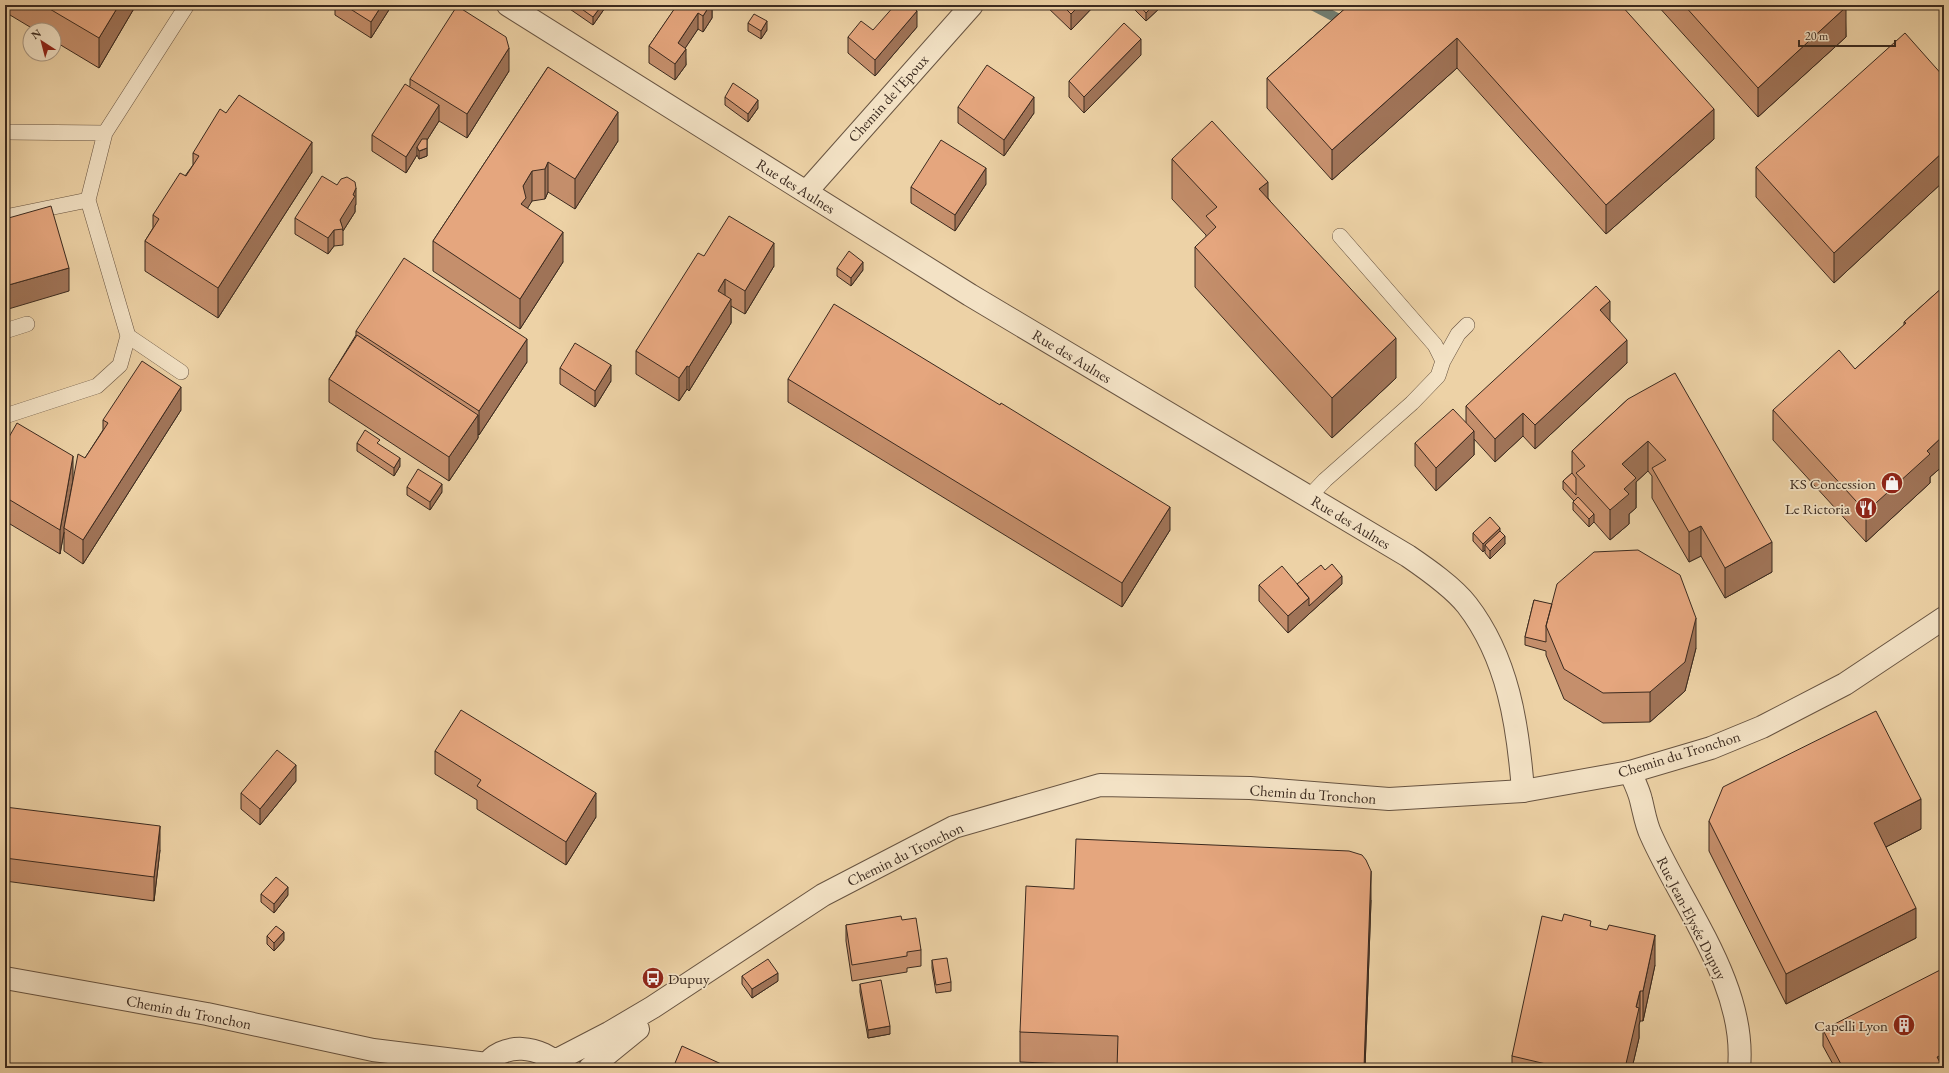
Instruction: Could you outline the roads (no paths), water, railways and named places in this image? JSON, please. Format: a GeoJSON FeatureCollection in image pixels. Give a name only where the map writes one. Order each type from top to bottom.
{"type":"FeatureCollection","features":[{"type":"Feature","properties":{"kind":"street","name":"Rue des Aulnes"},"geometry":{"type":"LineString","coordinates":[[508,5],[970,295],[1408,556],[1432,573],[1466,604],[1493,648],[1508,688],[1520,749],[1523,791]]}},
{"type":"Feature","properties":{"kind":"street","name":"Chemin de l'Epoux"},"geometry":{"type":"LineString","coordinates":[[806,192],[972,5]]}},
{"type":"Feature","properties":{"kind":"street","name":"Chemin du Tronchon"},"geometry":{"type":"LineString","coordinates":[[558,1064],[690,984],[823,895],[954,827],[1100,785],[1250,788],[1389,799],[1523,791],[1630,772],[1711,748],[1762,727],[1845,684],[1944,618]]}},
{"type":"Feature","properties":{"kind":"street","name":"Rue Jean-Elysée Dupuy"},"geometry":{"type":"LineString","coordinates":[[1630,772],[1641,798],[1650,833],[1668,872],[1695,920],[1724,980],[1734,1012],[1740,1051],[1739,1068]]}},
{"type":"Feature","properties":{"kind":"street","name":"Chemin du Tronchon"},"geometry":{"type":"LineString","coordinates":[[5,978],[207,1014],[373,1050],[486,1066]]}},
{"type":"Feature","properties":{"kind":"street","name":"Chemin du Tronchon"},"geometry":{"type":"LineString","coordinates":[[590,1068],[690,984]]}},
{"type":"Feature","properties":{"kind":"street"},"geometry":{"type":"LineString","coordinates":[[486,1066],[504,1052],[520,1049],[536,1050],[558,1064]]}},
{"type":"Feature","properties":{"kind":"street","name":"Chemin du Tronchon"},"geometry":{"type":"LineString","coordinates":[[373,1050],[419,1068]]}},
{"type":"Feature","properties":{"kind":"lane"},"geometry":{"type":"LineString","coordinates":[[5,416],[97,386],[120,365],[128,336],[88,200],[105,133],[187,5]]}},
{"type":"Feature","properties":{"kind":"lane"},"geometry":{"type":"LineString","coordinates":[[5,132],[105,133]]}},
{"type":"Feature","properties":{"kind":"lane"},"geometry":{"type":"LineString","coordinates":[[5,217],[88,200]]}},
{"type":"Feature","properties":{"kind":"lane"},"geometry":{"type":"LineString","coordinates":[[1340,236],[1435,345],[1443,361]]}},
{"type":"Feature","properties":{"kind":"lane"},"geometry":{"type":"LineString","coordinates":[[5,331],[28,324]]}},
{"type":"Feature","properties":{"kind":"lane"},"geometry":{"type":"LineString","coordinates":[[1308,497],[1324,480],[1412,403],[1438,376],[1443,361],[1458,334],[1467,325]]}},
{"type":"Feature","properties":{"kind":"lane"},"geometry":{"type":"LineString","coordinates":[[128,336],[181,372]]}},
{"type":"Feature","properties":{"kind":"waterway"},"geometry":{"type":"LineString","coordinates":[[1312,5],[1337,18]]}},
{"type":"Feature","properties":{"kind":"place","name":"KS Concession"},"geometry":{"type":"Point","coordinates":[1892,483]}},
{"type":"Feature","properties":{"kind":"place","name":"Le Rictoria"},"geometry":{"type":"Point","coordinates":[1866,508]}},
{"type":"Feature","properties":{"kind":"place","name":"Dupuy"},"geometry":{"type":"Point","coordinates":[653,978]}},
{"type":"Feature","properties":{"kind":"place","name":"Capelli Lyon"},"geometry":{"type":"Point","coordinates":[1904,1025]}}]}
